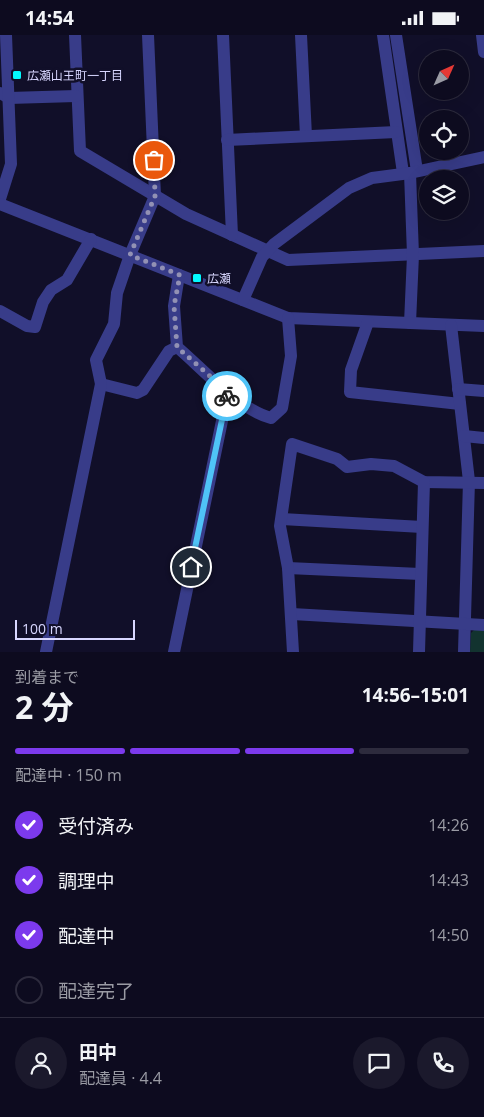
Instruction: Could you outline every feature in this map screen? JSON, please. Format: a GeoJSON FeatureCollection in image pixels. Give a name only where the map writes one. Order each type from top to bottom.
{"type":"FeatureCollection","features":[{"type":"Feature","properties":{"kind":"street"},"geometry":{"type":"LineString","coordinates":[[0,199],[11,164],[4,96],[6,35]]}},
{"type":"Feature","properties":{"kind":"street"},"geometry":{"type":"LineString","coordinates":[[75,35],[76,96],[80,151],[186,214],[288,260],[484,251]]}},
{"type":"Feature","properties":{"kind":"street"},"geometry":{"type":"LineString","coordinates":[[46,652],[101,384],[96,360],[114,324],[117,293],[130,255],[155,196],[148,35]]}},
{"type":"Feature","properties":{"kind":"street"},"geometry":{"type":"LineString","coordinates":[[223,35],[232,235]]}},
{"type":"Feature","properties":{"kind":"street"},"geometry":{"type":"LineString","coordinates":[[302,35],[306,136]]}},
{"type":"Feature","properties":{"kind":"street"},"geometry":{"type":"LineString","coordinates":[[383,35],[396,132],[410,172]]}},
{"type":"Feature","properties":{"kind":"street"},"geometry":{"type":"LineString","coordinates":[[396,35],[410,172],[413,255],[410,323]]}},
{"type":"Feature","properties":{"kind":"street"},"geometry":{"type":"LineString","coordinates":[[482,35],[484,52]]}},
{"type":"Feature","properties":{"kind":"street"},"geometry":{"type":"LineString","coordinates":[[4,96],[76,96]]}},
{"type":"Feature","properties":{"kind":"street"},"geometry":{"type":"LineString","coordinates":[[228,140],[396,132]]}},
{"type":"Feature","properties":{"kind":"street"},"geometry":{"type":"LineString","coordinates":[[243,300],[262,257],[267,251],[349,187],[372,178],[484,157]]}},
{"type":"Feature","properties":{"kind":"street"},"geometry":{"type":"LineString","coordinates":[[0,204],[288,318],[484,326]]}},
{"type":"Feature","properties":{"kind":"street"},"geometry":{"type":"LineString","coordinates":[[0,311],[28,326],[35,327],[43,302],[51,291],[67,280],[91,239]]}},
{"type":"Feature","properties":{"kind":"street"},"geometry":{"type":"LineString","coordinates":[[180,275],[174,306],[177,347],[228,392],[261,415],[271,418],[282,408],[291,356],[288,318]]}},
{"type":"Feature","properties":{"kind":"street"},"geometry":{"type":"LineString","coordinates":[[368,322],[351,370],[350,392],[460,404]]}},
{"type":"Feature","properties":{"kind":"street"},"geometry":{"type":"LineString","coordinates":[[451,325],[469,481],[464,652]]}},
{"type":"Feature","properties":{"kind":"street"},"geometry":{"type":"LineString","coordinates":[[101,384],[137,393],[143,390],[168,351],[177,347]]}},
{"type":"Feature","properties":{"kind":"street"},"geometry":{"type":"LineString","coordinates":[[458,389],[484,391]]}},
{"type":"Feature","properties":{"kind":"street"},"geometry":{"type":"LineString","coordinates":[[174,652],[228,392]]}},
{"type":"Feature","properties":{"kind":"street"},"geometry":{"type":"LineString","coordinates":[[464,437],[484,438]]}},
{"type":"Feature","properties":{"kind":"street"},"geometry":{"type":"LineString","coordinates":[[293,652],[288,568],[280,526],[292,444],[337,459],[347,467],[371,464],[394,465],[424,482],[469,481],[484,483]]}},
{"type":"Feature","properties":{"kind":"street"},"geometry":{"type":"LineString","coordinates":[[419,652],[424,482]]}},
{"type":"Feature","properties":{"kind":"street"},"geometry":{"type":"LineString","coordinates":[[282,519],[422,527]]}},
{"type":"Feature","properties":{"kind":"street"},"geometry":{"type":"LineString","coordinates":[[288,568],[420,573]]}},
{"type":"Feature","properties":{"kind":"street"},"geometry":{"type":"LineString","coordinates":[[292,614],[484,625]]}},
{"type":"Feature","properties":{"kind":"green space"},"geometry":{"type":"Polygon","coordinates":[[[475,629],[484,630],[484,652],[470,652],[471,633],[475,629]]]}},
{"type":"Feature","properties":{"kind":"way so far"},"geometry":{"type":"LineString","coordinates":[[154,160],[155,196],[130,255],[180,275],[174,306],[177,347],[228,392],[227,396]]}},
{"type":"Feature","properties":{"kind":"place","name":"広瀬山王町一丁目"},"geometry":{"type":"Point","coordinates":[17,75]}},
{"type":"Feature","properties":{"kind":"place","name":"広瀬"},"geometry":{"type":"Point","coordinates":[197,278]}},
{"type":"Feature","properties":{"kind":"route"},"geometry":{"type":"LineString","coordinates":[[191,567],[227,396]]}}]}
